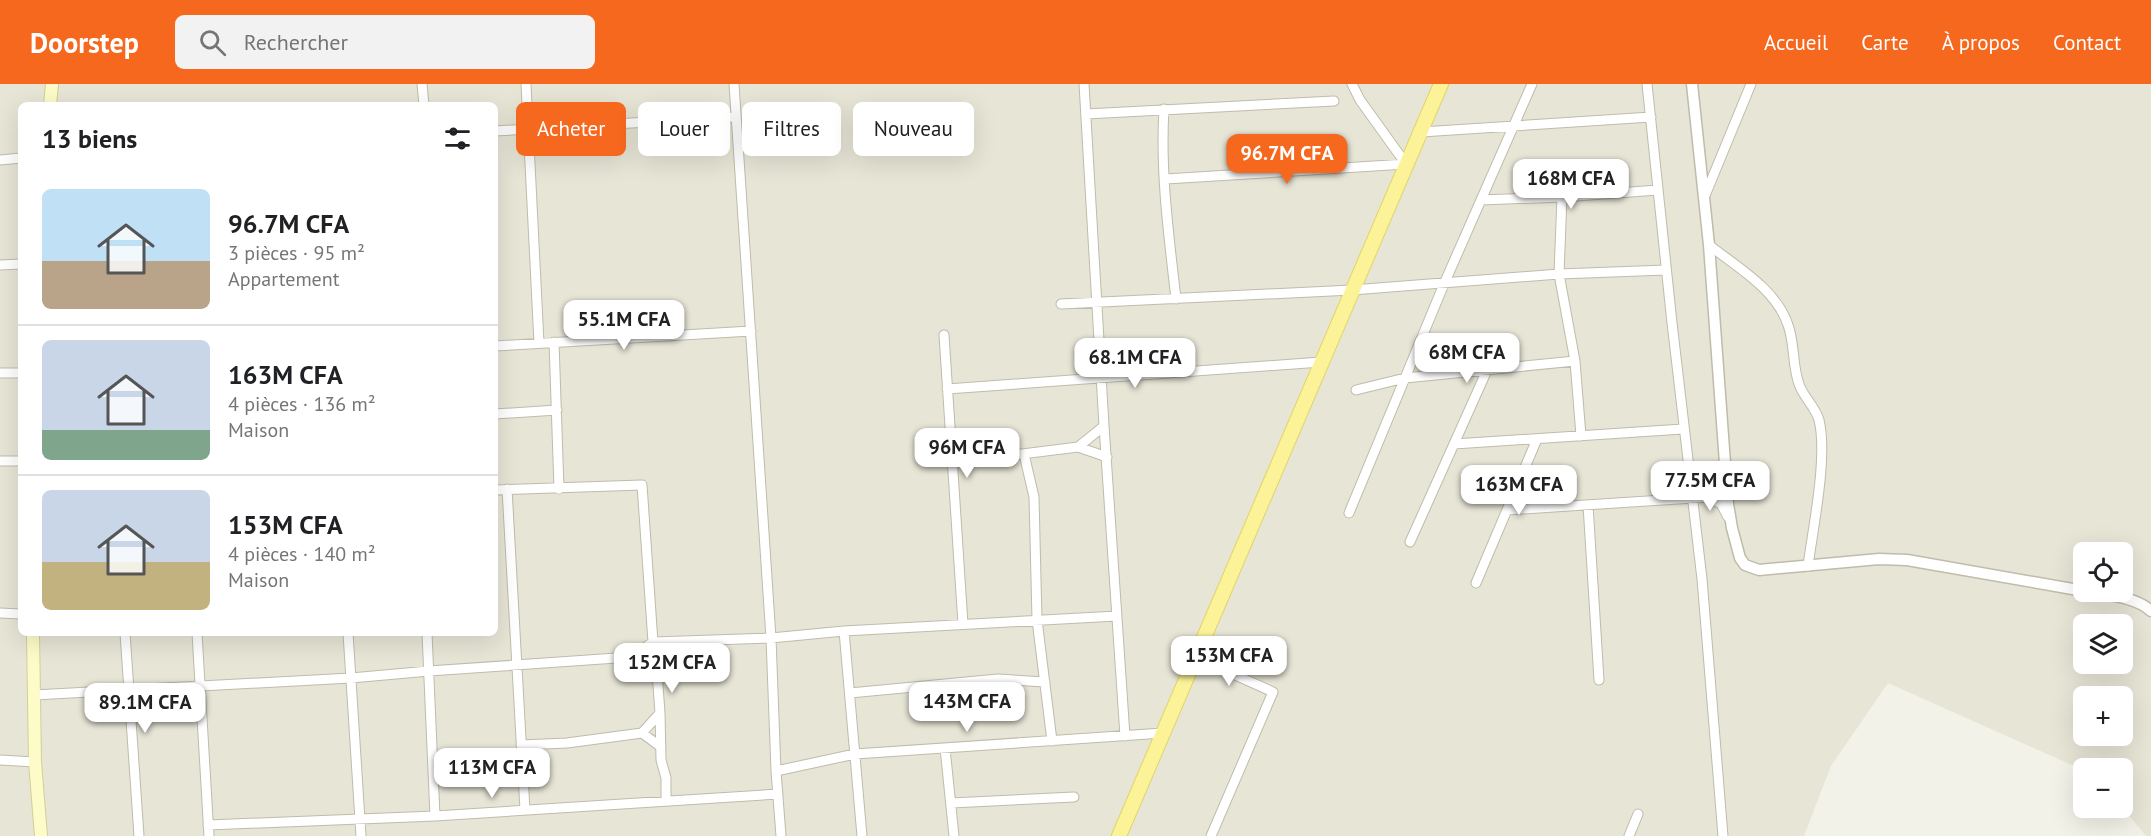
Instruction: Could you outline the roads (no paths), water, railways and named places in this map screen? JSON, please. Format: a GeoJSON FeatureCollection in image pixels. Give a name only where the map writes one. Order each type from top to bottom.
{"type":"FeatureCollection","features":[{"type":"Feature","properties":{"kind":"main road"},"geometry":{"type":"LineString","coordinates":[[51,102],[52,84]]}},
{"type":"Feature","properties":{"kind":"main road"},"geometry":{"type":"LineString","coordinates":[[1119,836],[1441,84]]}},
{"type":"Feature","properties":{"kind":"main road"},"geometry":{"type":"LineString","coordinates":[[33,636],[35,762],[41,836]]}},
{"type":"Feature","properties":{"kind":"street"},"geometry":{"type":"LineString","coordinates":[[422,84],[424,102]]}},
{"type":"Feature","properties":{"kind":"street"},"geometry":{"type":"LineString","coordinates":[[526,84],[527,102]]}},
{"type":"Feature","properties":{"kind":"street"},"geometry":{"type":"LineString","coordinates":[[734,84],[734,117],[771,638],[781,836]]}},
{"type":"Feature","properties":{"kind":"street"},"geometry":{"type":"LineString","coordinates":[[1084,84],[1125,736]]}},
{"type":"Feature","properties":{"kind":"street"},"geometry":{"type":"LineString","coordinates":[[1352,84],[1360,100],[1407,164]]}},
{"type":"Feature","properties":{"kind":"street"},"geometry":{"type":"LineString","coordinates":[[1349,513],[1444,284],[1532,84]]}},
{"type":"Feature","properties":{"kind":"street"},"geometry":{"type":"LineString","coordinates":[[1647,84],[1683,429],[1702,579],[1724,836]]}},
{"type":"Feature","properties":{"kind":"street"},"geometry":{"type":"LineString","coordinates":[[1692,84],[1731,522],[1737,549],[1745,566],[1759,570],[1879,559],[1907,560],[2073,589]]}},
{"type":"Feature","properties":{"kind":"street"},"geometry":{"type":"LineString","coordinates":[[1704,199],[1751,84]]}},
{"type":"Feature","properties":{"kind":"street"},"geometry":{"type":"LineString","coordinates":[[1086,114],[1334,101]]}},
{"type":"Feature","properties":{"kind":"street"},"geometry":{"type":"LineString","coordinates":[[1164,110],[1162,145],[1176,299]]}},
{"type":"Feature","properties":{"kind":"street"},"geometry":{"type":"LineString","coordinates":[[626,123],[734,117]]}},
{"type":"Feature","properties":{"kind":"street"},"geometry":{"type":"LineString","coordinates":[[1421,132],[1651,117]]}},
{"type":"Feature","properties":{"kind":"street"},"geometry":{"type":"LineString","coordinates":[[498,131],[516,130]]}},
{"type":"Feature","properties":{"kind":"street"},"geometry":{"type":"LineString","coordinates":[[530,156],[539,343]]}},
{"type":"Feature","properties":{"kind":"street"},"geometry":{"type":"LineString","coordinates":[[0,160],[18,158]]}},
{"type":"Feature","properties":{"kind":"street"},"geometry":{"type":"LineString","coordinates":[[1166,179],[1407,164]]}},
{"type":"Feature","properties":{"kind":"street"},"geometry":{"type":"LineString","coordinates":[[1481,200],[1658,190]]}},
{"type":"Feature","properties":{"kind":"street"},"geometry":{"type":"LineString","coordinates":[[1562,197],[1559,274],[1575,361],[1581,436]]}},
{"type":"Feature","properties":{"kind":"street"},"geometry":{"type":"LineString","coordinates":[[1708,245],[1763,287],[1781,310],[1790,332],[1799,385],[1818,417],[1821,443],[1819,493],[1808,566]]}},
{"type":"Feature","properties":{"kind":"street"},"geometry":{"type":"LineString","coordinates":[[0,265],[18,264]]}},
{"type":"Feature","properties":{"kind":"street"},"geometry":{"type":"LineString","coordinates":[[1061,304],[1352,290],[1559,274],[1666,270]]}},
{"type":"Feature","properties":{"kind":"street"},"geometry":{"type":"LineString","coordinates":[[498,346],[751,332]]}},
{"type":"Feature","properties":{"kind":"street"},"geometry":{"type":"LineString","coordinates":[[944,335],[963,624]]}},
{"type":"Feature","properties":{"kind":"street"},"geometry":{"type":"LineString","coordinates":[[554,342],[559,489]]}},
{"type":"Feature","properties":{"kind":"street"},"geometry":{"type":"LineString","coordinates":[[1356,390],[1406,378],[1575,361]]}},
{"type":"Feature","properties":{"kind":"street"},"geometry":{"type":"LineString","coordinates":[[947,389],[1322,362]]}},
{"type":"Feature","properties":{"kind":"street"},"geometry":{"type":"LineString","coordinates":[[1410,542],[1488,368]]}},
{"type":"Feature","properties":{"kind":"street"},"geometry":{"type":"LineString","coordinates":[[0,373],[18,373]]}},
{"type":"Feature","properties":{"kind":"street"},"geometry":{"type":"LineString","coordinates":[[498,414],[556,410]]}},
{"type":"Feature","properties":{"kind":"street"},"geometry":{"type":"LineString","coordinates":[[1078,447],[1104,426]]}},
{"type":"Feature","properties":{"kind":"street"},"geometry":{"type":"LineString","coordinates":[[1454,444],[1683,429]]}},
{"type":"Feature","properties":{"kind":"street"},"geometry":{"type":"LineString","coordinates":[[1476,583],[1537,439]]}},
{"type":"Feature","properties":{"kind":"street"},"geometry":{"type":"LineString","coordinates":[[952,460],[1078,447],[1107,458]]}},
{"type":"Feature","properties":{"kind":"street"},"geometry":{"type":"LineString","coordinates":[[1024,454],[1034,497],[1037,620],[1052,741]]}},
{"type":"Feature","properties":{"kind":"street"},"geometry":{"type":"LineString","coordinates":[[1691,498],[1709,488],[1725,460]]}},
{"type":"Feature","properties":{"kind":"street"},"geometry":{"type":"LineString","coordinates":[[0,461],[18,461]]}},
{"type":"Feature","properties":{"kind":"street"},"geometry":{"type":"LineString","coordinates":[[498,490],[642,485],[651,644],[657,672],[661,760],[666,778],[666,801]]}},
{"type":"Feature","properties":{"kind":"street"},"geometry":{"type":"LineString","coordinates":[[507,489],[525,810]]}},
{"type":"Feature","properties":{"kind":"street"},"geometry":{"type":"LineString","coordinates":[[1507,510],[1708,498],[1718,501],[1731,522]]}},
{"type":"Feature","properties":{"kind":"street"},"geometry":{"type":"LineString","coordinates":[[1588,505],[1599,680]]}},
{"type":"Feature","properties":{"kind":"street"},"geometry":{"type":"LineString","coordinates":[[2132,602],[2150,608]]}},
{"type":"Feature","properties":{"kind":"street"},"geometry":{"type":"LineString","coordinates":[[0,613],[18,614]]}},
{"type":"Feature","properties":{"kind":"street"},"geometry":{"type":"LineString","coordinates":[[34,695],[351,678],[631,657],[651,644],[1117,616]]}},
{"type":"Feature","properties":{"kind":"street"},"geometry":{"type":"LineString","coordinates":[[844,631],[862,836]]}},
{"type":"Feature","properties":{"kind":"street"},"geometry":{"type":"LineString","coordinates":[[125,636],[139,836]]}},
{"type":"Feature","properties":{"kind":"street"},"geometry":{"type":"LineString","coordinates":[[197,636],[209,836]]}},
{"type":"Feature","properties":{"kind":"street"},"geometry":{"type":"LineString","coordinates":[[348,636],[361,836]]}},
{"type":"Feature","properties":{"kind":"street"},"geometry":{"type":"LineString","coordinates":[[427,636],[435,816]]}},
{"type":"Feature","properties":{"kind":"street"},"geometry":{"type":"LineString","coordinates":[[1196,657],[1273,692],[1211,836]]}},
{"type":"Feature","properties":{"kind":"street"},"geometry":{"type":"LineString","coordinates":[[850,693],[998,679],[1045,682]]}},
{"type":"Feature","properties":{"kind":"street"},"geometry":{"type":"LineString","coordinates":[[521,745],[567,743],[642,733],[660,713]]}},
{"type":"Feature","properties":{"kind":"street"},"geometry":{"type":"LineString","coordinates":[[642,733],[661,747]]}},
{"type":"Feature","properties":{"kind":"street"},"geometry":{"type":"LineString","coordinates":[[776,771],[855,754],[1163,733]]}},
{"type":"Feature","properties":{"kind":"street"},"geometry":{"type":"LineString","coordinates":[[945,748],[954,836]]}},
{"type":"Feature","properties":{"kind":"street"},"geometry":{"type":"LineString","coordinates":[[0,760],[35,762]]}},
{"type":"Feature","properties":{"kind":"street"},"geometry":{"type":"LineString","coordinates":[[208,825],[435,816],[778,794]]}},
{"type":"Feature","properties":{"kind":"street"},"geometry":{"type":"LineString","coordinates":[[951,803],[1074,796]]}},
{"type":"Feature","properties":{"kind":"street"},"geometry":{"type":"LineString","coordinates":[[1629,836],[1638,814]]}}]}
